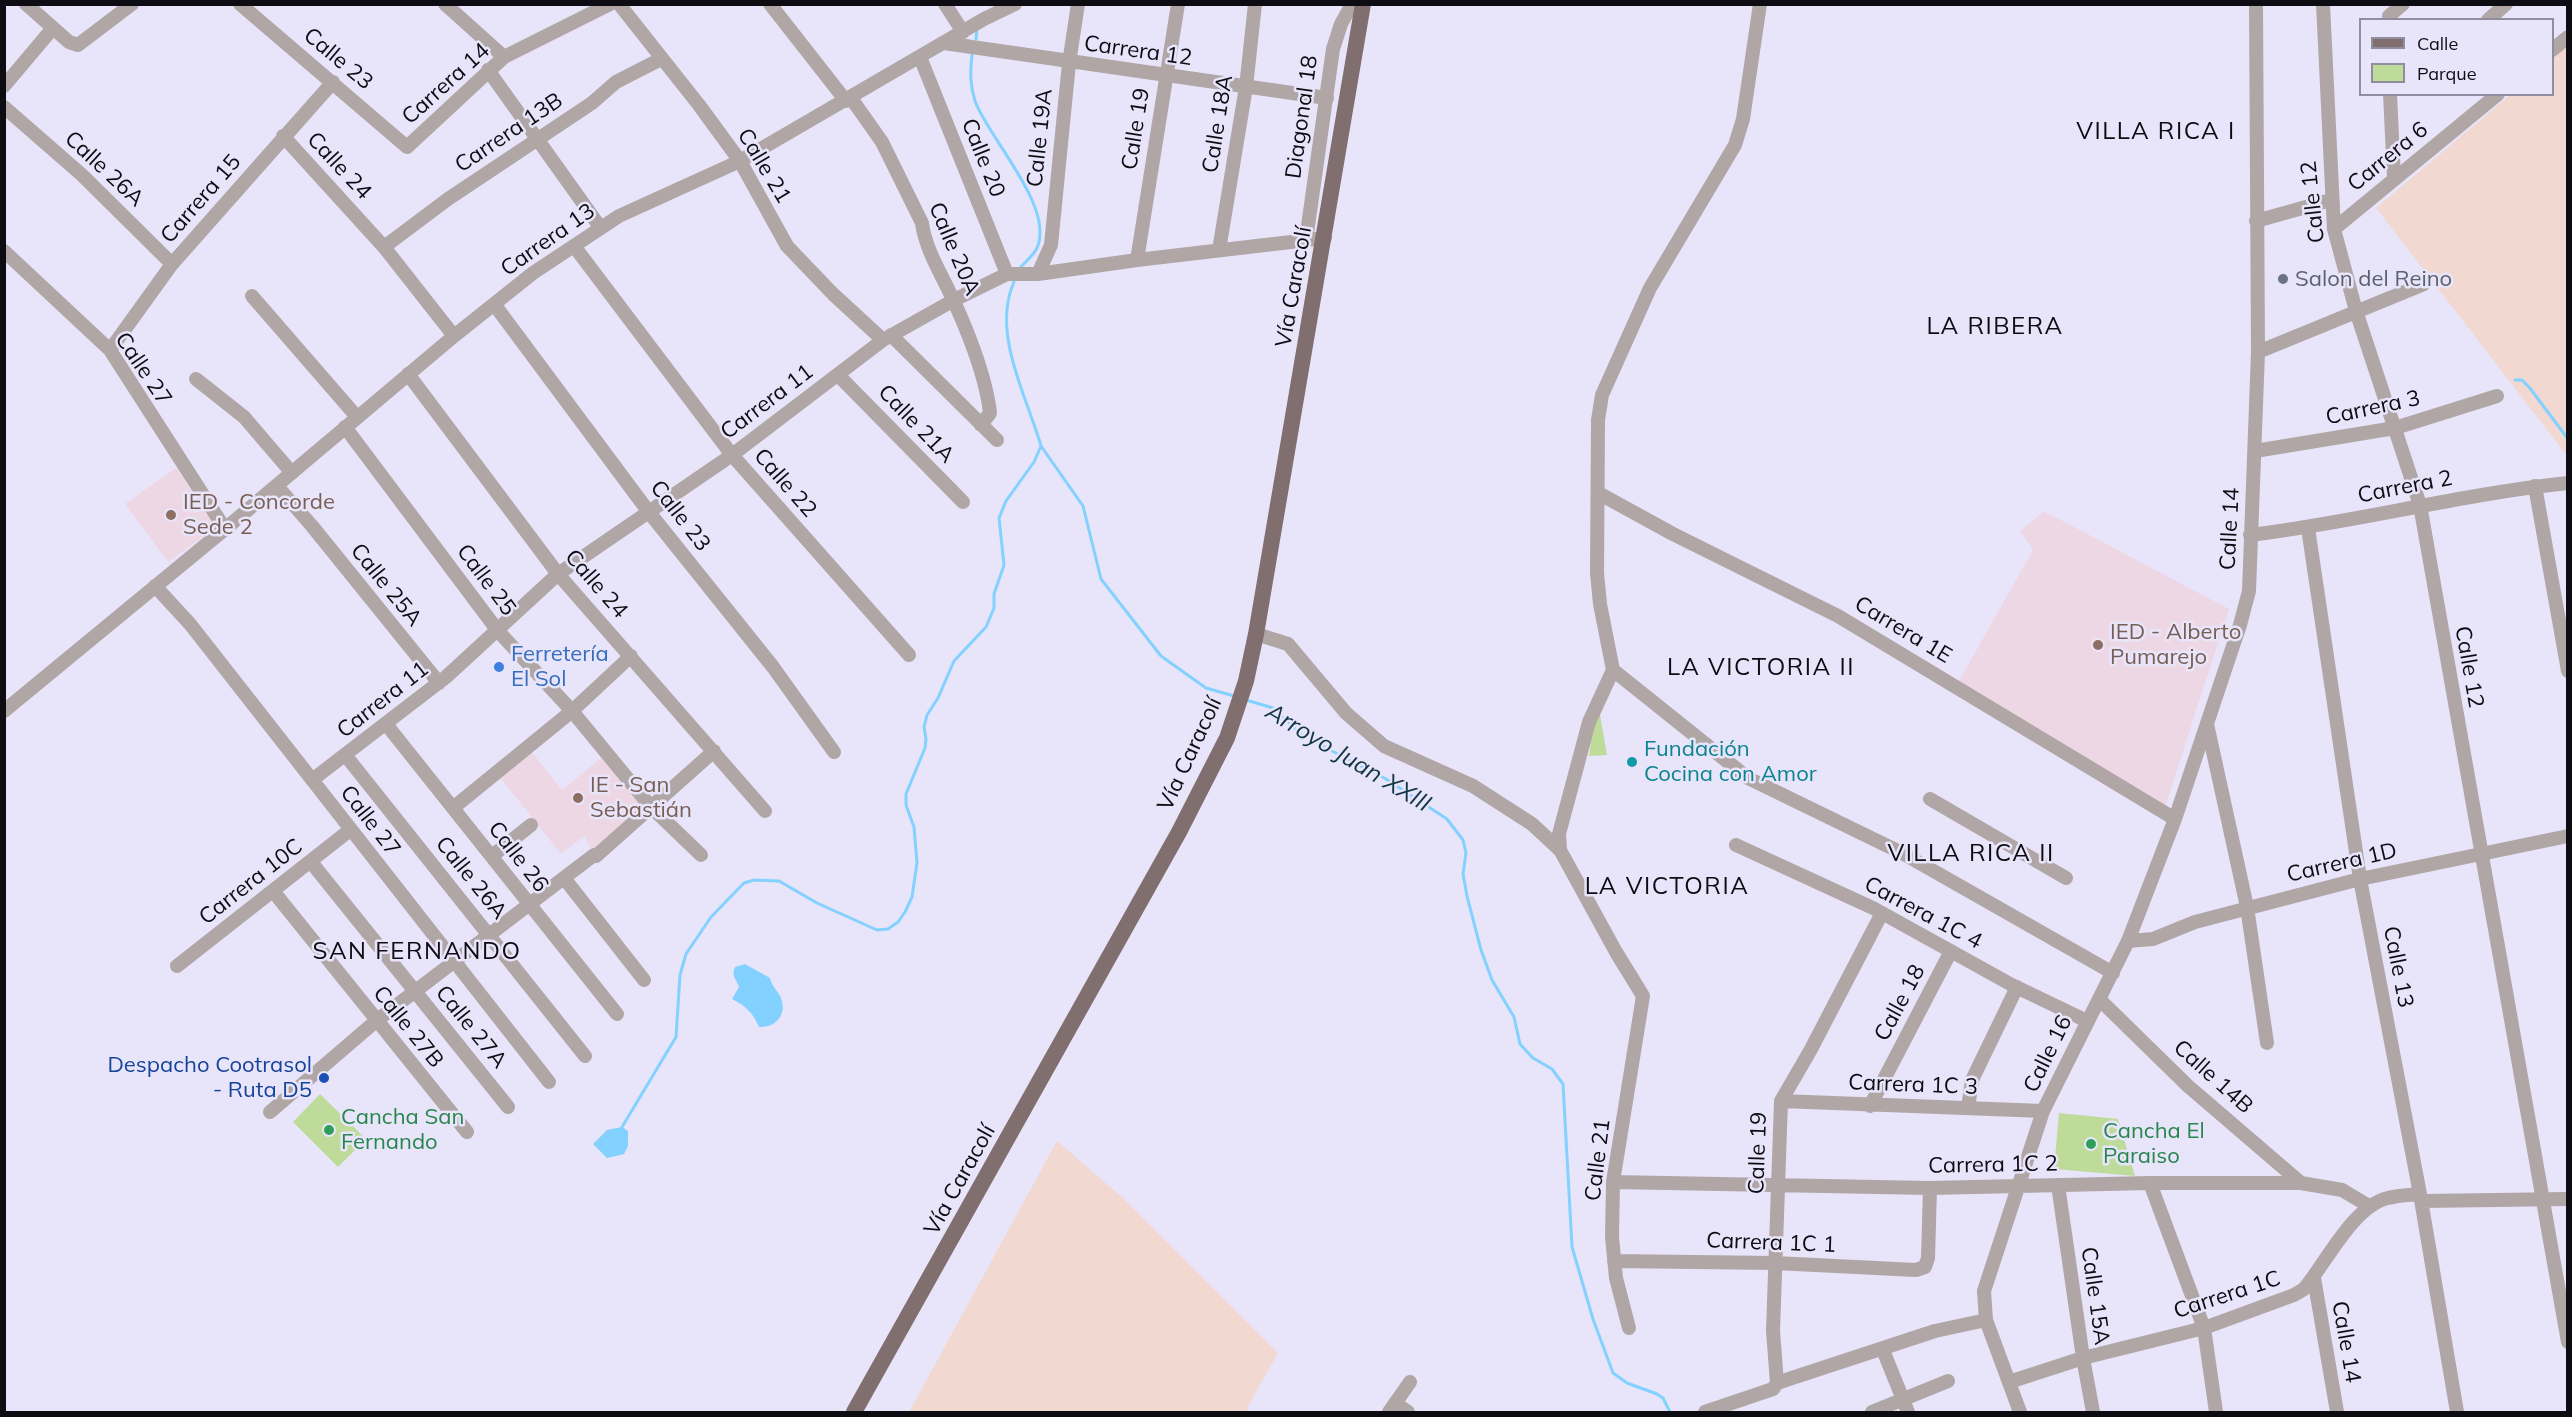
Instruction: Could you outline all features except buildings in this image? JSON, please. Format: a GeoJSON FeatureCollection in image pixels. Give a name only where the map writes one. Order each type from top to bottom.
{"type":"FeatureCollection","features":[{"type":"Feature","properties":{"kind":"main road","name":"Vía Caracolí"},"geometry":{"type":"LineString","coordinates":[[855,1413],[1179,832],[1227,738],[1241,698],[1256,634],[1363,4]]}},
{"type":"Feature","properties":{"kind":"street"},"geometry":{"type":"LineString","coordinates":[[36,8],[52,28],[69,42],[78,45],[132,4]]}},
{"type":"Feature","properties":{"kind":"street","name":"Calle 23"},"geometry":{"type":"LineString","coordinates":[[240,4],[407,147]]}},
{"type":"Feature","properties":{"kind":"street"},"geometry":{"type":"LineString","coordinates":[[445,4],[504,57]]}},
{"type":"Feature","properties":{"kind":"street","name":"Carrera 14"},"geometry":{"type":"LineString","coordinates":[[407,147],[504,57],[609,4]]}},
{"type":"Feature","properties":{"kind":"street","name":"Calle 21"},"geometry":{"type":"LineString","coordinates":[[619,4],[740,161],[787,246],[833,294],[887,337],[997,440]]}},
{"type":"Feature","properties":{"kind":"street","name":"Calle 20A"},"geometry":{"type":"LineString","coordinates":[[770,4],[882,142],[922,223],[923,236],[954,300],[988,392],[990,413],[981,425]]}},
{"type":"Feature","properties":{"kind":"street"},"geometry":{"type":"LineString","coordinates":[[945,4],[963,32]]}},
{"type":"Feature","properties":{"kind":"street","name":"Carrera 13"},"geometry":{"type":"LineString","coordinates":[[4,711],[277,486],[454,336],[600,227],[619,216],[740,161],[1015,4]]}},
{"type":"Feature","properties":{"kind":"street","name":"Calle 19A"},"geometry":{"type":"LineString","coordinates":[[1038,274],[1051,244],[1069,63],[1078,4]]}},
{"type":"Feature","properties":{"kind":"street","name":"Calle 19"},"geometry":{"type":"LineString","coordinates":[[1137,260],[1178,4]]}},
{"type":"Feature","properties":{"kind":"street","name":"Calle 18A"},"geometry":{"type":"LineString","coordinates":[[1219,250],[1246,87],[1255,4]]}},
{"type":"Feature","properties":{"kind":"street","name":"Diagonal 18"},"geometry":{"type":"LineString","coordinates":[[1306,240],[1334,49],[1341,24],[1352,4]]}},
{"type":"Feature","properties":{"kind":"street"},"geometry":{"type":"LineString","coordinates":[[1560,850],[1559,834],[1589,722],[1613,670],[1600,604],[1597,535],[1600,494],[1598,420],[1602,395],[1650,288],[1734,146],[1743,118],[1760,4]]}},
{"type":"Feature","properties":{"kind":"street","name":"Calle 14"},"geometry":{"type":"LineString","coordinates":[[2206,722],[2240,626],[2248,591],[2258,352],[2256,4]]}},
{"type":"Feature","properties":{"kind":"street","name":"Calle 12"},"geometry":{"type":"LineString","coordinates":[[2322,4],[2334,229],[2356,311],[2420,505],[2568,1342]]}},
{"type":"Feature","properties":{"kind":"street"},"geometry":{"type":"LineString","coordinates":[[2389,13],[2403,4]]}},
{"type":"Feature","properties":{"kind":"street"},"geometry":{"type":"LineString","coordinates":[[2490,18],[2506,4]]}},
{"type":"Feature","properties":{"kind":"street"},"geometry":{"type":"LineString","coordinates":[[4,86],[52,28]]}},
{"type":"Feature","properties":{"kind":"street"},"geometry":{"type":"LineString","coordinates":[[2554,49],[2568,37]]}},
{"type":"Feature","properties":{"kind":"street","name":"Carrera 12"},"geometry":{"type":"LineString","coordinates":[[944,44],[1327,98]]}},
{"type":"Feature","properties":{"kind":"street","name":"Calle 20"},"geometry":{"type":"LineString","coordinates":[[920,57],[1012,275]]}},
{"type":"Feature","properties":{"kind":"street","name":"Carrera 13B"},"geometry":{"type":"LineString","coordinates":[[384,247],[448,199],[592,103],[616,82],[661,59]]}},
{"type":"Feature","properties":{"kind":"street"},"geometry":{"type":"LineString","coordinates":[[488,70],[600,227]]}},
{"type":"Feature","properties":{"kind":"street","name":"Carrera 15"},"geometry":{"type":"LineString","coordinates":[[110,350],[172,264],[333,82]]}},
{"type":"Feature","properties":{"kind":"street"},"geometry":{"type":"LineString","coordinates":[[2391,96],[2394,178]]}},
{"type":"Feature","properties":{"kind":"street","name":"Carrera 6"},"geometry":{"type":"LineString","coordinates":[[2334,229],[2496,96]]}},
{"type":"Feature","properties":{"kind":"street","name":"Calle 26A"},"geometry":{"type":"LineString","coordinates":[[4,107],[82,175],[172,264]]}},
{"type":"Feature","properties":{"kind":"street","name":"Calle 24"},"geometry":{"type":"LineString","coordinates":[[284,136],[384,247],[454,336]]}},
{"type":"Feature","properties":{"kind":"street","name":"Carrera 6"},"geometry":{"type":"LineString","coordinates":[[2256,221],[2331,200]]}},
{"type":"Feature","properties":{"kind":"street","name":"Carrera 11"},"geometry":{"type":"LineString","coordinates":[[312,780],[439,683],[558,574],[648,510],[732,455],[887,337],[954,300],[1012,275],[1038,274],[1325,238]]}},
{"type":"Feature","properties":{"kind":"street","name":"Calle 22"},"geometry":{"type":"LineString","coordinates":[[574,246],[732,455],[909,655]]}},
{"type":"Feature","properties":{"kind":"street","name":"Calle 27"},"geometry":{"type":"LineString","coordinates":[[4,251],[110,350],[225,529]]}},
{"type":"Feature","properties":{"kind":"street"},"geometry":{"type":"LineString","coordinates":[[2258,352],[2424,284]]}},
{"type":"Feature","properties":{"kind":"street"},"geometry":{"type":"LineString","coordinates":[[252,296],[357,417]]}},
{"type":"Feature","properties":{"kind":"street","name":"Calle 23"},"geometry":{"type":"LineString","coordinates":[[494,304],[648,510],[772,667],[834,752]]}},
{"type":"Feature","properties":{"kind":"street","name":"Calle 24"},"geometry":{"type":"LineString","coordinates":[[408,374],[558,574],[765,811]]}},
{"type":"Feature","properties":{"kind":"street","name":"Calle 21A"},"geometry":{"type":"LineString","coordinates":[[838,375],[963,502]]}},
{"type":"Feature","properties":{"kind":"street"},"geometry":{"type":"LineString","coordinates":[[196,379],[244,417],[292,473]]}},
{"type":"Feature","properties":{"kind":"street","name":"Carrera 3"},"geometry":{"type":"LineString","coordinates":[[2255,451],[2395,428],[2497,396]]}},
{"type":"Feature","properties":{"kind":"street","name":"Calle 25"},"geometry":{"type":"LineString","coordinates":[[345,427],[498,631],[572,711],[651,807],[700,855]]}},
{"type":"Feature","properties":{"kind":"street","name":"Carrera 2"},"geometry":{"type":"LineString","coordinates":[[2250,535],[2308,528],[2420,505],[2535,486],[2568,483]]}},
{"type":"Feature","properties":{"kind":"street","name":"Calle 25A"},"geometry":{"type":"LineString","coordinates":[[277,486],[439,683]]}},
{"type":"Feature","properties":{"kind":"street"},"geometry":{"type":"LineString","coordinates":[[2535,486],[2568,670]]}},
{"type":"Feature","properties":{"kind":"street","name":"Carrera 1E"},"geometry":{"type":"LineString","coordinates":[[1600,494],[1838,616],[2175,819]]}},
{"type":"Feature","properties":{"kind":"street","name":"Calle 13"},"geometry":{"type":"LineString","coordinates":[[2308,528],[2360,879],[2421,1198],[2457,1413]]}},
{"type":"Feature","properties":{"kind":"street","name":"Calle 27"},"geometry":{"type":"LineString","coordinates":[[156,586],[190,624],[549,1083]]}},
{"type":"Feature","properties":{"kind":"street"},"geometry":{"type":"LineString","coordinates":[[1256,634],[1288,644],[1299,654],[1346,713],[1384,746],[1473,786],[1532,824],[1560,850]]}},
{"type":"Feature","properties":{"kind":"street"},"geometry":{"type":"LineString","coordinates":[[453,807],[572,711],[631,656]]}},
{"type":"Feature","properties":{"kind":"street"},"geometry":{"type":"LineString","coordinates":[[1613,670],[1748,778],[1902,853],[2113,973]]}},
{"type":"Feature","properties":{"kind":"street"},"geometry":{"type":"LineString","coordinates":[[2206,722],[2247,907],[2267,1043]]}},
{"type":"Feature","properties":{"kind":"street","name":"Calle 16"},"geometry":{"type":"LineString","coordinates":[[2020,1413],[1986,1320],[1984,1291],[2043,1111],[2128,941],[2175,819],[2206,722]]}},
{"type":"Feature","properties":{"kind":"street","name":"Calle 26"},"geometry":{"type":"LineString","coordinates":[[387,724],[528,905],[617,1014]]}},
{"type":"Feature","properties":{"kind":"street"},"geometry":{"type":"LineString","coordinates":[[270,1112],[376,1020],[594,855],[596,856],[714,751]]}},
{"type":"Feature","properties":{"kind":"street","name":"Calle 26A"},"geometry":{"type":"LineString","coordinates":[[346,756],[585,1056]]}},
{"type":"Feature","properties":{"kind":"street"},"geometry":{"type":"LineString","coordinates":[[1930,799],[2066,878]]}},
{"type":"Feature","properties":{"kind":"street"},"geometry":{"type":"LineString","coordinates":[[492,856],[531,825]]}},
{"type":"Feature","properties":{"kind":"street","name":"Carrera 10C"},"geometry":{"type":"LineString","coordinates":[[177,966],[350,830]]}},
{"type":"Feature","properties":{"kind":"street","name":"Carrera 1D"},"geometry":{"type":"LineString","coordinates":[[2128,941],[2152,939],[2195,922],[2247,907],[2360,879],[2568,836]]}},
{"type":"Feature","properties":{"kind":"street","name":"Carrera 1C 4"},"geometry":{"type":"LineString","coordinates":[[1736,845],[1882,913],[2017,987],[2087,1022]]}},
{"type":"Feature","properties":{"kind":"street","name":"Calle 21"},"geometry":{"type":"LineString","coordinates":[[1560,850],[1643,996],[1613,1182],[1614,1261],[1629,1328]]}},
{"type":"Feature","properties":{"kind":"street","name":"Calle 27A"},"geometry":{"type":"LineString","coordinates":[[311,862],[508,1107]]}},
{"type":"Feature","properties":{"kind":"street"},"geometry":{"type":"LineString","coordinates":[[564,878],[644,980]]}},
{"type":"Feature","properties":{"kind":"street","name":"Calle 27B"},"geometry":{"type":"LineString","coordinates":[[273,891],[467,1132]]}},
{"type":"Feature","properties":{"kind":"street","name":"Calle 19"},"geometry":{"type":"LineString","coordinates":[[1777,1383],[1773,1331],[1781,1101],[1810,1051],[1882,913]]}},
{"type":"Feature","properties":{"kind":"street","name":"Calle 18"},"geometry":{"type":"LineString","coordinates":[[1870,1106],[1951,951]]}},
{"type":"Feature","properties":{"kind":"street"},"geometry":{"type":"LineString","coordinates":[[1968,1108],[1972,1080],[2017,987]]}},
{"type":"Feature","properties":{"kind":"street","name":"Calle 14B"},"geometry":{"type":"LineString","coordinates":[[2099,999],[2188,1086],[2301,1183]]}},
{"type":"Feature","properties":{"kind":"street","name":"Carrera 1C 3"},"geometry":{"type":"LineString","coordinates":[[1781,1101],[2043,1111]]}},
{"type":"Feature","properties":{"kind":"street","name":"Carrera 1C 2"},"geometry":{"type":"LineString","coordinates":[[1613,1182],[1930,1188],[2150,1183],[2301,1183],[2342,1190],[2369,1206]]}},
{"type":"Feature","properties":{"kind":"street"},"geometry":{"type":"LineString","coordinates":[[2150,1183],[2205,1328],[2216,1413]]}},
{"type":"Feature","properties":{"kind":"street","name":"Calle 15A"},"geometry":{"type":"LineString","coordinates":[[2058,1185],[2093,1413]]}},
{"type":"Feature","properties":{"kind":"street","name":"Carrera 1C 1"},"geometry":{"type":"LineString","coordinates":[[1614,1261],[1775,1263],[1916,1270],[1925,1267],[1928,1258],[1930,1188]]}},
{"type":"Feature","properties":{"kind":"street"},"geometry":{"type":"LineString","coordinates":[[2369,1206],[2387,1198],[2568,1199]]}},
{"type":"Feature","properties":{"kind":"street","name":"Carrera 1C"},"geometry":{"type":"LineString","coordinates":[[2009,1382],[2083,1358],[2205,1328],[2294,1295],[2304,1289],[2314,1278],[2348,1230],[2369,1206]]}},
{"type":"Feature","properties":{"kind":"street","name":"Calle 14"},"geometry":{"type":"LineString","coordinates":[[2314,1278],[2337,1413]]}},
{"type":"Feature","properties":{"kind":"street"},"geometry":{"type":"LineString","coordinates":[[1705,1413],[1773,1389],[1777,1383],[1935,1331],[1986,1320]]}},
{"type":"Feature","properties":{"kind":"street"},"geometry":{"type":"LineString","coordinates":[[1883,1350],[1906,1406]]}},
{"type":"Feature","properties":{"kind":"street"},"geometry":{"type":"LineString","coordinates":[[1872,1413],[1906,1406],[1948,1381]]}},
{"type":"Feature","properties":{"kind":"street"},"geometry":{"type":"LineString","coordinates":[[1408,1413],[1392,1408],[1410,1382]]}},
{"type":"Feature","properties":{"kind":"shaded area"},"geometry":{"type":"Polygon","coordinates":[[[2567,45],[2567,456],[2376,208],[2509,96],[2554,96],[2554,57],[2567,45]]]}},
{"type":"Feature","properties":{"kind":"shaded area","name":"IED - Concorde Sede 2"},"geometry":{"type":"Polygon","coordinates":[[[176,468],[216,527],[168,562],[125,504],[176,468]]]}},
{"type":"Feature","properties":{"kind":"shaded area","name":"IED - Alberto Pumarejo"},"geometry":{"type":"Polygon","coordinates":[[[2044,511],[2229,609],[2165,807],[1959,681],[2033,550],[2020,531],[2044,511]]]}},
{"type":"Feature","properties":{"kind":"shaded area","name":"IE - San Sebastián"},"geometry":{"type":"Polygon","coordinates":[[[531,751],[562,790],[602,757],[646,806],[593,852],[584,836],[561,854],[499,776],[531,751]]]}},
{"type":"Feature","properties":{"kind":"shaded area"},"geometry":{"type":"Polygon","coordinates":[[[1057,1141],[1123,1198],[1278,1353],[1247,1408],[1248,1412],[909,1412],[1057,1141]]]}},
{"type":"Feature","properties":{"kind":"green space"},"geometry":{"type":"Polygon","coordinates":[[[1600,715],[1607,755],[1589,756],[1594,717],[1600,715]]]}},
{"type":"Feature","properties":{"kind":"green space","name":"Cancha San Fernando"},"geometry":{"type":"Polygon","coordinates":[[[320,1094],[366,1139],[338,1167],[293,1122],[320,1094]]]}},
{"type":"Feature","properties":{"kind":"green space","name":"Cancha El Paraiso"},"geometry":{"type":"Polygon","coordinates":[[[2059,1113],[2118,1119],[2135,1176],[2054,1169],[2059,1113]]]}},
{"type":"Feature","properties":{"kind":"water"},"geometry":{"type":"Polygon","coordinates":[[[745,964],[770,978],[782,1000],[780,1017],[772,1025],[759,1027],[748,1010],[732,999],[739,987],[734,975],[735,967],[745,964]]]}},
{"type":"Feature","properties":{"kind":"water"},"geometry":{"type":"Polygon","coordinates":[[[622,1127],[628,1131],[628,1146],[624,1154],[607,1158],[593,1144],[607,1130],[622,1127]]]}},
{"type":"Feature","properties":{"kind":"waterway"},"geometry":{"type":"LineString","coordinates":[[976,39],[977,29]]}},
{"type":"Feature","properties":{"kind":"waterway"},"geometry":{"type":"LineString","coordinates":[[972,55],[971,78],[975,101],[982,117],[1018,173],[1037,213],[1040,231],[1037,248],[1019,269]]}},
{"type":"Feature","properties":{"kind":"waterway"},"geometry":{"type":"LineString","coordinates":[[622,1127],[676,1037],[680,975],[686,954],[711,917],[744,883],[754,880],[779,881],[817,903],[877,930],[888,929],[898,922],[912,897],[917,863],[914,827],[906,805],[906,794],[925,748],[924,727],[927,715],[938,698],[954,661],[986,627],[994,608],[994,594],[1004,565],[999,518],[1006,501],[1034,462],[1041,446],[1020,386],[1009,343],[1008,302],[1014,282]]}},
{"type":"Feature","properties":{"kind":"waterway"},"geometry":{"type":"LineString","coordinates":[[2515,380],[2522,380],[2529,387],[2568,439]]}},
{"type":"Feature","properties":{"kind":"waterway","name":"Arroyo Juan XXIII"},"geometry":{"type":"LineString","coordinates":[[1041,446],[1083,506],[1101,579],[1161,656],[1206,688],[1234,696]]}},
{"type":"Feature","properties":{"kind":"waterway","name":"Arroyo Juan XXIII"},"geometry":{"type":"LineString","coordinates":[[1246,700],[1273,708],[1303,736],[1386,779],[1447,819],[1463,840],[1466,853],[1463,874],[1467,896],[1481,950],[1492,980],[1514,1017],[1520,1044],[1533,1058],[1552,1069],[1563,1084],[1572,1247],[1593,1319],[1613,1373],[1627,1383],[1663,1398],[1670,1412]]}},
{"type":"Feature","properties":{"kind":"place","name":"Salon del Reino"},"geometry":{"type":"Point","coordinates":[2283,279]}},
{"type":"Feature","properties":{"kind":"place","name":"IED - Concorde Sede 2"},"geometry":{"type":"Point","coordinates":[171,515]}},
{"type":"Feature","properties":{"kind":"place","name":"IED - Alberto Pumarejo"},"geometry":{"type":"Point","coordinates":[2098,645]}},
{"type":"Feature","properties":{"kind":"place","name":"Ferretería El Sol"},"geometry":{"type":"Point","coordinates":[499,667]}},
{"type":"Feature","properties":{"kind":"place","name":"Fundación Cocina con Amor"},"geometry":{"type":"Point","coordinates":[1632,762]}},
{"type":"Feature","properties":{"kind":"place","name":"IE - San Sebastián"},"geometry":{"type":"Point","coordinates":[578,798]}},
{"type":"Feature","properties":{"kind":"place","name":"Despacho Cootrasol - Ruta D5"},"geometry":{"type":"Point","coordinates":[324,1078]}},
{"type":"Feature","properties":{"kind":"place","name":"Cancha San Fernando"},"geometry":{"type":"Point","coordinates":[329,1130]}},
{"type":"Feature","properties":{"kind":"place","name":"Cancha El Paraiso"},"geometry":{"type":"Point","coordinates":[2091,1144]}},
{"type":"Feature","properties":{"kind":"district","name":"VILLA RICA I"},"geometry":{"type":"Point","coordinates":[2156,132]}},
{"type":"Feature","properties":{"kind":"district","name":"LA RIBERA"},"geometry":{"type":"Point","coordinates":[1995,327]}},
{"type":"Feature","properties":{"kind":"district","name":"LA VICTORIA II"},"geometry":{"type":"Point","coordinates":[1761,668]}},
{"type":"Feature","properties":{"kind":"district","name":"VILLA RICA II"},"geometry":{"type":"Point","coordinates":[1971,854]}},
{"type":"Feature","properties":{"kind":"district","name":"LA VICTORIA"},"geometry":{"type":"Point","coordinates":[1667,887]}},
{"type":"Feature","properties":{"kind":"district","name":"SAN FERNANDO"},"geometry":{"type":"Point","coordinates":[417,952]}}]}
